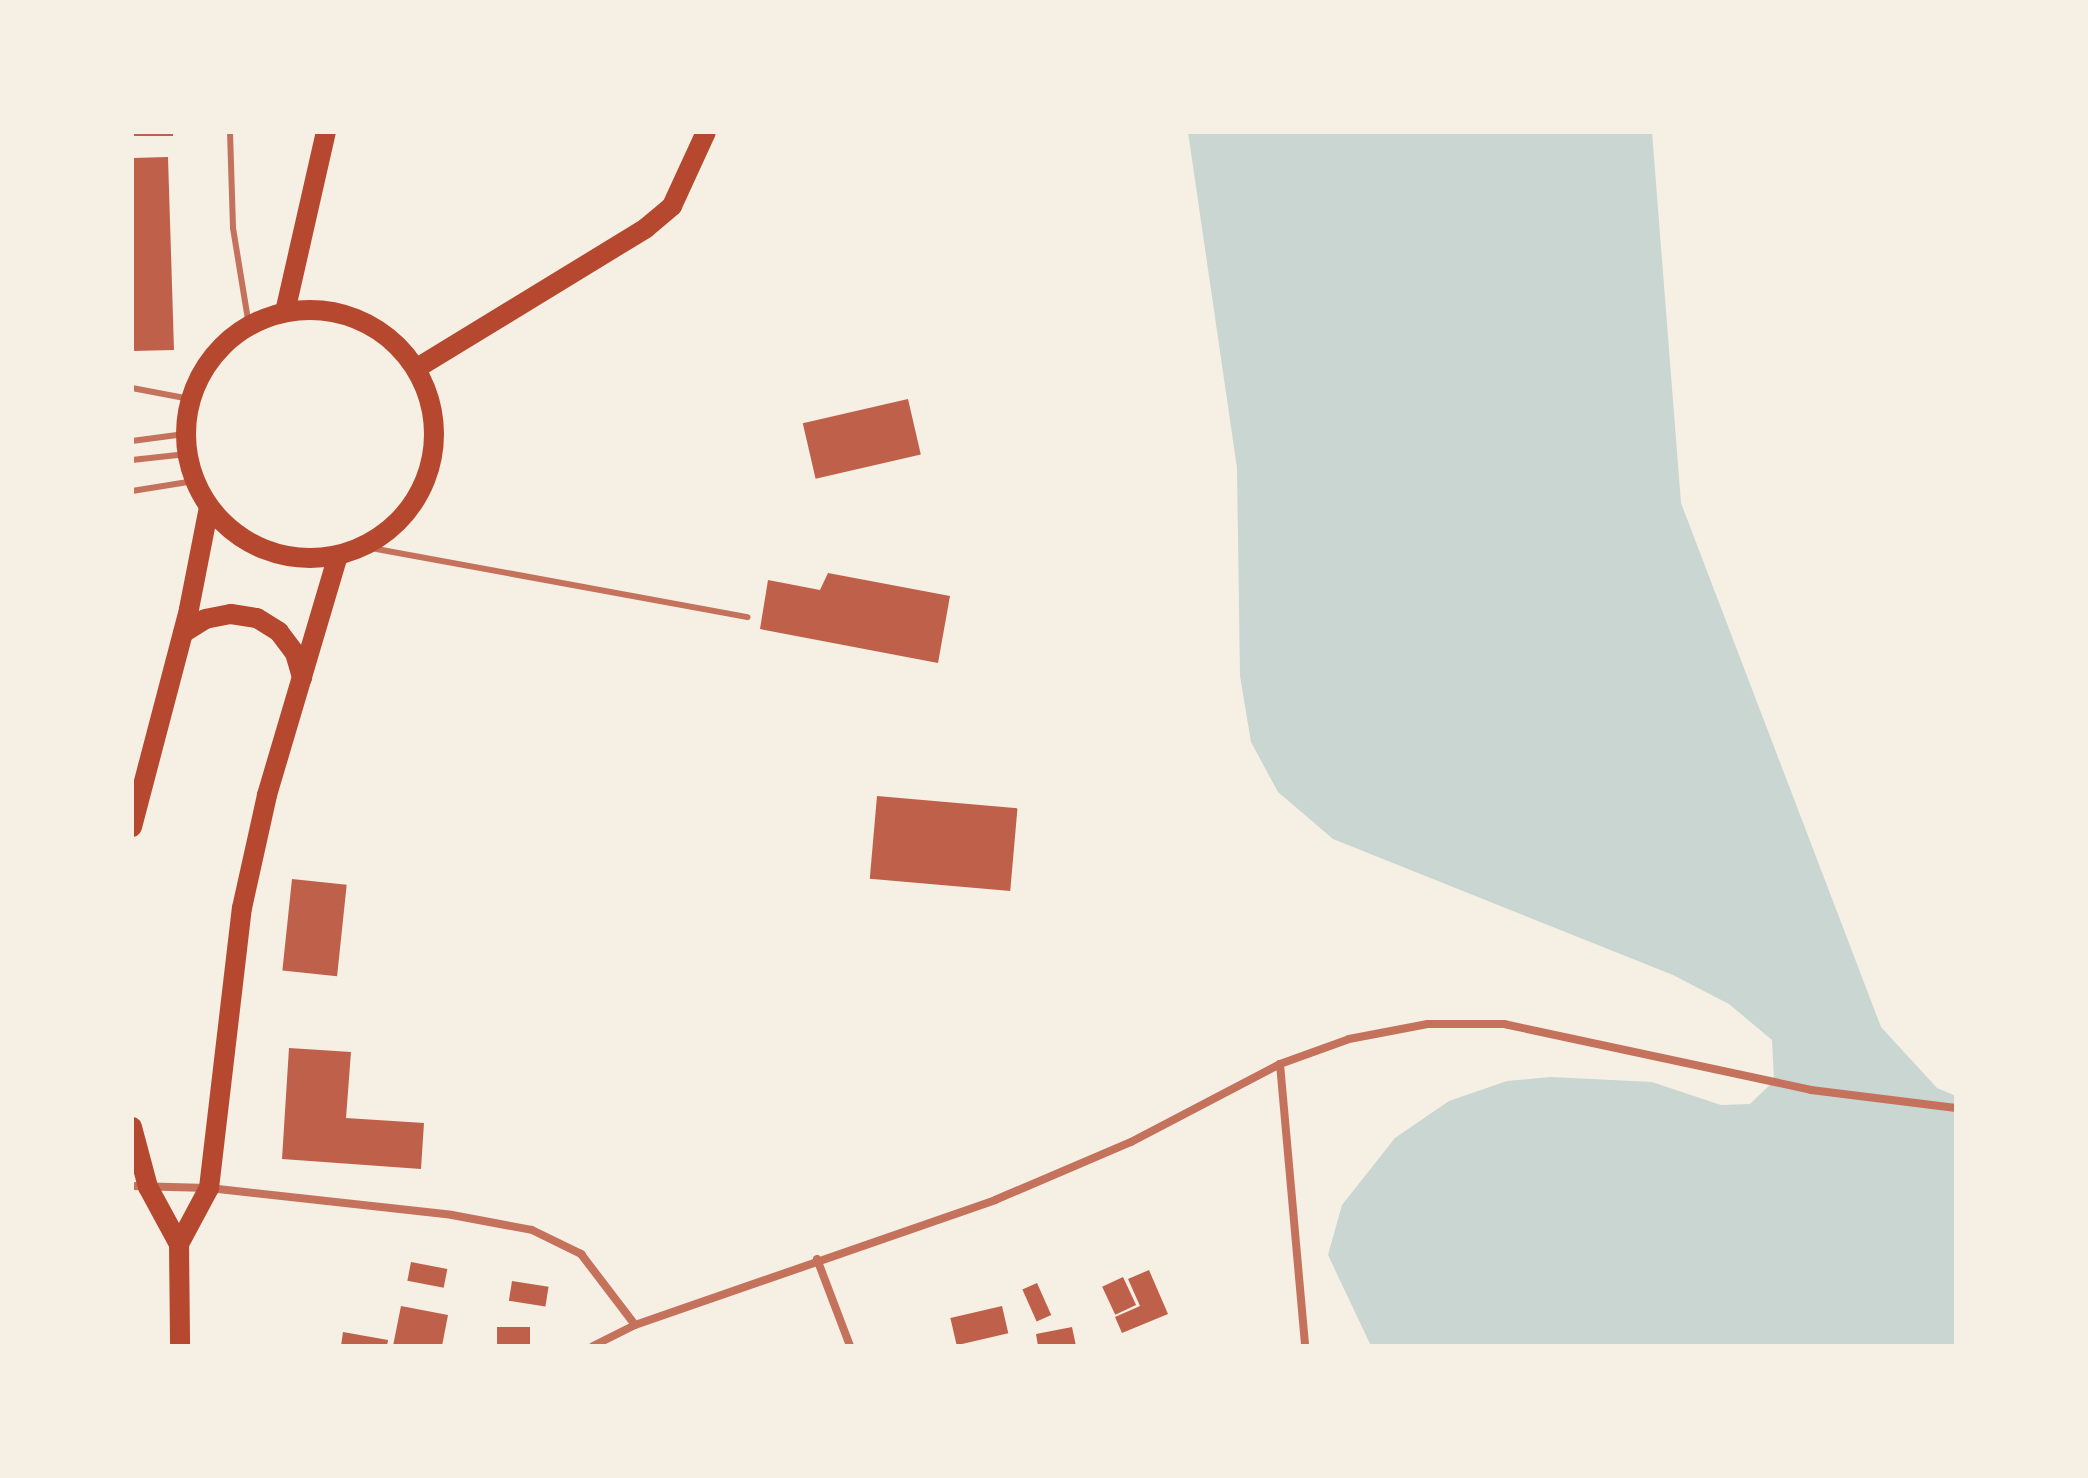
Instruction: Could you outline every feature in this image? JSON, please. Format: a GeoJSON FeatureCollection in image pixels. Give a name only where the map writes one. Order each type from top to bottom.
{"type":"FeatureCollection","features":[{"type":"Feature","properties":{"kind":"main road"},"geometry":{"type":"LineString","coordinates":[[285,312],[326,132]]}},
{"type":"Feature","properties":{"kind":"main road"},"geometry":{"type":"LineString","coordinates":[[417,368],[646,228],[672,206],[706,132]]}},
{"type":"Feature","properties":{"kind":"main road"},"geometry":{"type":"LineString","coordinates":[[326,310],[362,320],[393,340],[417,368],[434,413],[433,459],[415,503],[382,537],[338,556],[290,557],[244,540],[209,507],[194,481],[186,444],[190,399],[222,345],[249,326],[285,312],[326,310]]}},
{"type":"Feature","properties":{"kind":"main road"},"geometry":{"type":"LineString","coordinates":[[132,827],[183,633],[209,507]]}},
{"type":"Feature","properties":{"kind":"main road"},"geometry":{"type":"LineString","coordinates":[[180,1346],[179,1244],[209,1188],[242,908],[302,678],[338,556]]}},
{"type":"Feature","properties":{"kind":"main road"},"geometry":{"type":"LineString","coordinates":[[183,633],[205,619],[231,614],[257,618],[279,632],[295,653],[302,678]]}},
{"type":"Feature","properties":{"kind":"main road"},"geometry":{"type":"LineString","coordinates":[[132,1127],[140,1186],[179,1244]]}},
{"type":"Feature","properties":{"kind":"street"},"geometry":{"type":"LineString","coordinates":[[593,1346],[635,1325],[817,1259],[995,1200],[1077,1165],[1280,1064],[1349,1039],[1428,1024],[1504,1024],[1811,1090],[1956,1108]]}},
{"type":"Feature","properties":{"kind":"street"},"geometry":{"type":"LineString","coordinates":[[1280,1064],[1305,1346]]}},
{"type":"Feature","properties":{"kind":"street"},"geometry":{"type":"LineString","coordinates":[[140,1186],[209,1188],[452,1215],[532,1230],[581,1254],[635,1325]]}},
{"type":"Feature","properties":{"kind":"street"},"geometry":{"type":"LineString","coordinates":[[817,1259],[850,1346]]}},
{"type":"Feature","properties":{"kind":"lane"},"geometry":{"type":"LineString","coordinates":[[230,132],[233,228],[249,326]]}},
{"type":"Feature","properties":{"kind":"lane"},"geometry":{"type":"LineString","coordinates":[[132,388],[190,399]]}},
{"type":"Feature","properties":{"kind":"lane"},"geometry":{"type":"LineString","coordinates":[[132,441],[186,444]]}},
{"type":"Feature","properties":{"kind":"lane"},"geometry":{"type":"LineString","coordinates":[[132,460],[186,444]]}},
{"type":"Feature","properties":{"kind":"lane"},"geometry":{"type":"LineString","coordinates":[[132,491],[194,481]]}},
{"type":"Feature","properties":{"kind":"lane"},"geometry":{"type":"LineString","coordinates":[[360,546],[748,617]]}},
{"type":"Feature","properties":{"kind":"shaded area"},"geometry":{"type":"Polygon","coordinates":[[[1188,132],[1652,132],[1681,503],[1881,1027],[1937,1088],[1956,1096],[1956,1346],[1371,1346],[1328,1255],[1342,1205],[1395,1138],[1449,1101],[1507,1081],[1551,1077],[1652,1082],[1721,1105],[1750,1104],[1774,1081],[1772,1040],[1729,1004],[1673,975],[1333,839],[1278,792],[1251,742],[1240,676],[1237,468],[1188,132]]]}},
{"type":"Feature","properties":{"kind":"building"},"geometry":{"type":"Polygon","coordinates":[[[132,132],[173,132],[173,136],[132,136],[132,132]]]}},
{"type":"Feature","properties":{"kind":"building"},"geometry":{"type":"Polygon","coordinates":[[[168,157],[174,350],[132,351],[132,158],[168,157]]]}},
{"type":"Feature","properties":{"kind":"building"},"geometry":{"type":"Polygon","coordinates":[[[908,399],[921,455],[816,479],[803,423],[908,399]]]}},
{"type":"Feature","properties":{"kind":"building"},"geometry":{"type":"Polygon","coordinates":[[[828,573],[950,596],[938,663],[760,629],[768,580],[820,590],[828,573]]]}},
{"type":"Feature","properties":{"kind":"building"},"geometry":{"type":"Polygon","coordinates":[[[877,796],[1017,808],[1010,891],[870,879],[877,796]]]}},
{"type":"Feature","properties":{"kind":"building"},"geometry":{"type":"Polygon","coordinates":[[[292,879],[347,885],[337,976],[282,970],[292,879]]]}},
{"type":"Feature","properties":{"kind":"building"},"geometry":{"type":"Polygon","coordinates":[[[289,1048],[351,1052],[346,1118],[424,1123],[421,1169],[282,1159],[289,1048]]]}},
{"type":"Feature","properties":{"kind":"building"},"geometry":{"type":"Polygon","coordinates":[[[411,1262],[447,1269],[444,1288],[407,1281],[411,1262]]]}},
{"type":"Feature","properties":{"kind":"building"},"geometry":{"type":"Polygon","coordinates":[[[1149,1270],[1168,1314],[1122,1333],[1115,1317],[1140,1306],[1128,1279],[1149,1270]]]}},
{"type":"Feature","properties":{"kind":"building"},"geometry":{"type":"Polygon","coordinates":[[[1123,1277],[1136,1305],[1115,1315],[1102,1287],[1123,1277]]]}},
{"type":"Feature","properties":{"kind":"building"},"geometry":{"type":"Polygon","coordinates":[[[512,1281],[549,1287],[545,1307],[509,1301],[512,1281]]]}},
{"type":"Feature","properties":{"kind":"building"},"geometry":{"type":"Polygon","coordinates":[[[1037,1283],[1051,1315],[1037,1321],[1022,1290],[1037,1283]]]}},
{"type":"Feature","properties":{"kind":"building"},"geometry":{"type":"Polygon","coordinates":[[[401,1306],[448,1315],[442,1346],[393,1346],[401,1306]]]}},
{"type":"Feature","properties":{"kind":"building"},"geometry":{"type":"Polygon","coordinates":[[[1002,1306],[1008,1333],[957,1345],[950,1318],[1002,1306]]]}},
{"type":"Feature","properties":{"kind":"building"},"geometry":{"type":"Polygon","coordinates":[[[497,1327],[530,1327],[530,1346],[497,1346],[497,1327]]]}},
{"type":"Feature","properties":{"kind":"building"},"geometry":{"type":"Polygon","coordinates":[[[1072,1327],[1076,1346],[1038,1346],[1036,1334],[1072,1327]]]}},
{"type":"Feature","properties":{"kind":"building"},"geometry":{"type":"Polygon","coordinates":[[[343,1332],[388,1340],[387,1346],[341,1346],[343,1332]]]}}]}
